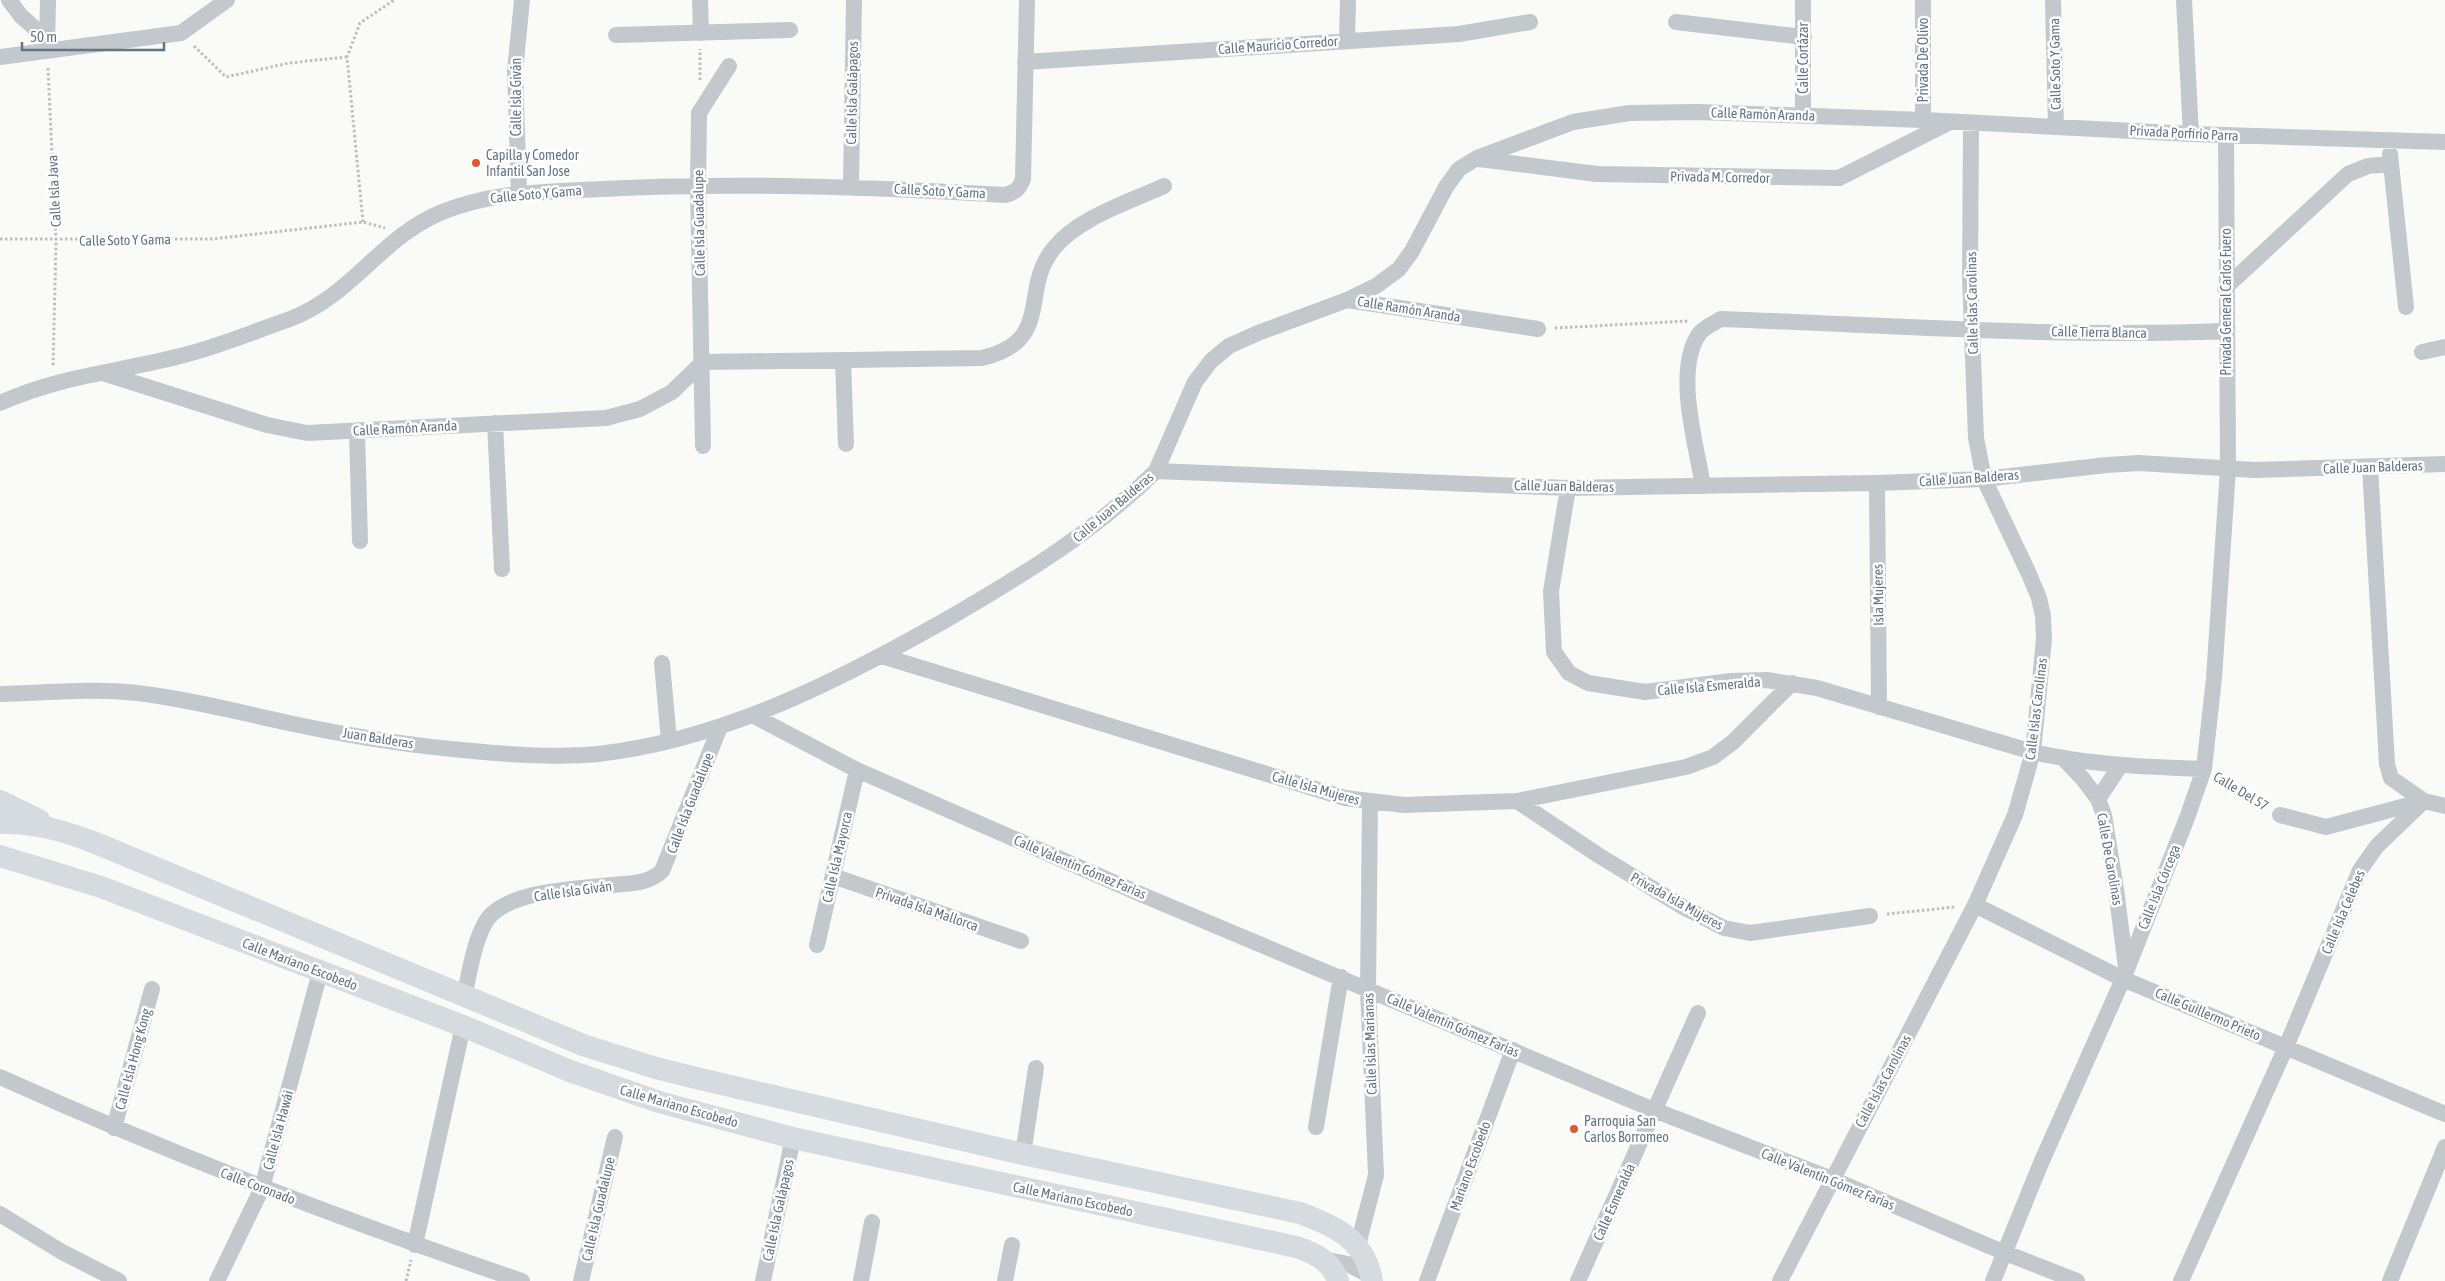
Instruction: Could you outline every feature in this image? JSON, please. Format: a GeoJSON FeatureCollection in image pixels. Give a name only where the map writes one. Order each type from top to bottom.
{"type":"FeatureCollection","features":[{"type":"Feature","properties":{"kind":"main road"},"geometry":{"type":"LineString","coordinates":[[0,801],[56,828],[583,1045],[656,1068],[1023,1154],[1300,1213],[1341,1232],[1358,1246],[1374,1279]]}},
{"type":"Feature","properties":{"kind":"main road"},"geometry":{"type":"LineString","coordinates":[[0,823],[23,822],[56,828]]}},
{"type":"Feature","properties":{"kind":"main road","name":"Calle Mariano Escobedo"},"geometry":{"type":"LineString","coordinates":[[0,856],[101,887],[463,1026],[622,1090],[793,1138],[1287,1245],[1311,1252],[1323,1259]]}},
{"type":"Feature","properties":{"kind":"main road"},"geometry":{"type":"LineString","coordinates":[[1323,1259],[1331,1267],[1338,1281]]}},
{"type":"Feature","properties":{"kind":"street"},"geometry":{"type":"LineString","coordinates":[[9,0],[47,46]]}},
{"type":"Feature","properties":{"kind":"street"},"geometry":{"type":"LineString","coordinates":[[47,46],[48,0]]}},
{"type":"Feature","properties":{"kind":"street"},"geometry":{"type":"LineString","coordinates":[[0,57],[47,46],[181,33],[227,0]]}},
{"type":"Feature","properties":{"kind":"street","name":"Calle Isla Giván"},"geometry":{"type":"LineString","coordinates":[[519,194],[515,71],[522,0]]}},
{"type":"Feature","properties":{"kind":"street"},"geometry":{"type":"LineString","coordinates":[[700,0],[700,34]]}},
{"type":"Feature","properties":{"kind":"street","name":"Calle Isla Galápagos"},"geometry":{"type":"LineString","coordinates":[[851,186],[854,0]]}},
{"type":"Feature","properties":{"kind":"street"},"geometry":{"type":"LineString","coordinates":[[1025,62],[1027,0]]}},
{"type":"Feature","properties":{"kind":"street"},"geometry":{"type":"LineString","coordinates":[[1346,40],[1348,0]]}},
{"type":"Feature","properties":{"kind":"street","name":"Calle Cortázar"},"geometry":{"type":"LineString","coordinates":[[1803,115],[1804,0]]}},
{"type":"Feature","properties":{"kind":"street","name":"Privada De Olivo"},"geometry":{"type":"LineString","coordinates":[[1923,120],[1924,0]]}},
{"type":"Feature","properties":{"kind":"street","name":"Calle Soto Y Gama"},"geometry":{"type":"LineString","coordinates":[[2053,0],[2056,127]]}},
{"type":"Feature","properties":{"kind":"street"},"geometry":{"type":"LineString","coordinates":[[2184,0],[2191,134]]}},
{"type":"Feature","properties":{"kind":"street","name":"Calle Mauricio Corredor"},"geometry":{"type":"LineString","coordinates":[[1025,62],[1460,34],[1530,22]]}},
{"type":"Feature","properties":{"kind":"street"},"geometry":{"type":"LineString","coordinates":[[1676,22],[1804,37]]}},
{"type":"Feature","properties":{"kind":"street"},"geometry":{"type":"LineString","coordinates":[[616,35],[790,30]]}},
{"type":"Feature","properties":{"kind":"street","name":"Calle Soto Y Gama"},"geometry":{"type":"LineString","coordinates":[[403,232],[440,213],[488,198],[519,194],[698,185],[851,186],[1005,194],[1019,189],[1023,172],[1025,62]]}},
{"type":"Feature","properties":{"kind":"street"},"geometry":{"type":"LineString","coordinates":[[699,113],[729,66]]}},
{"type":"Feature","properties":{"kind":"street","name":"Calle Isla Guadalupe"},"geometry":{"type":"LineString","coordinates":[[699,113],[698,185],[703,362],[703,446]]}},
{"type":"Feature","properties":{"kind":"street","name":"Calle Ramón Aranda"},"geometry":{"type":"LineString","coordinates":[[1347,300],[1376,286],[1399,268],[1412,251],[1446,187],[1459,169],[1477,158],[1573,122],[1599,116],[1629,113],[1803,115],[1923,120]]}},
{"type":"Feature","properties":{"kind":"street","name":"Privada Porfirio Parra"},"geometry":{"type":"LineString","coordinates":[[1923,120],[2191,134],[2388,142],[2445,142]]}},
{"type":"Feature","properties":{"kind":"street","name":"Privada M. Corredor"},"geometry":{"type":"LineString","coordinates":[[1477,158],[1597,174],[1839,178],[1951,122]]}},
{"type":"Feature","properties":{"kind":"street","name":"Calle Islas Carolinas"},"geometry":{"type":"LineString","coordinates":[[1780,1281],[1976,905],[2015,815],[2033,752],[2044,639],[2043,616],[2039,598],[2029,574],[1984,479],[1976,438],[1972,328],[1972,123]]}},
{"type":"Feature","properties":{"kind":"street","name":"Privada General Carlos Fuero"},"geometry":{"type":"LineString","coordinates":[[2226,135],[2225,288],[2228,469]]}},
{"type":"Feature","properties":{"kind":"street"},"geometry":{"type":"LineString","coordinates":[[2388,142],[2406,307]]}},
{"type":"Feature","properties":{"kind":"street"},"geometry":{"type":"LineString","coordinates":[[2225,288],[2348,174],[2368,166],[2391,164]]}},
{"type":"Feature","properties":{"kind":"street"},"geometry":{"type":"LineString","coordinates":[[703,362],[982,358],[1002,353],[1012,347],[1023,335],[1030,321],[1042,270],[1052,250],[1067,233],[1164,186]]}},
{"type":"Feature","properties":{"kind":"street"},"geometry":{"type":"LineString","coordinates":[[0,403],[53,382],[188,354],[300,315],[326,302],[403,232]]}},
{"type":"Feature","properties":{"kind":"street"},"geometry":{"type":"LineString","coordinates":[[1156,470],[1195,382],[1211,361],[1229,346],[1258,333],[1347,300]]}},
{"type":"Feature","properties":{"kind":"street","name":"Calle Ramón Aranda"},"geometry":{"type":"LineString","coordinates":[[1347,300],[1538,329]]}},
{"type":"Feature","properties":{"kind":"street"},"geometry":{"type":"LineString","coordinates":[[1703,486],[1686,382],[1689,354],[1700,332],[1721,319],[1972,328]]}},
{"type":"Feature","properties":{"kind":"street","name":"Calle Tierra Blanca"},"geometry":{"type":"LineString","coordinates":[[1972,328],[2128,334],[2226,331]]}},
{"type":"Feature","properties":{"kind":"street"},"geometry":{"type":"LineString","coordinates":[[2422,352],[2445,347]]}},
{"type":"Feature","properties":{"kind":"street"},"geometry":{"type":"LineString","coordinates":[[843,361],[846,444]]}},
{"type":"Feature","properties":{"kind":"street","name":"Calle Ramón Aranda"},"geometry":{"type":"LineString","coordinates":[[98,372],[267,425],[307,433],[606,418],[640,409],[672,392],[703,362]]}},
{"type":"Feature","properties":{"kind":"street"},"geometry":{"type":"LineString","coordinates":[[495,423],[502,569]]}},
{"type":"Feature","properties":{"kind":"street"},"geometry":{"type":"LineString","coordinates":[[357,430],[360,541]]}},
{"type":"Feature","properties":{"kind":"street","name":"Calle Juan Balderas"},"geometry":{"type":"LineString","coordinates":[[754,716],[882,656],[1008,584],[1062,549],[1126,500],[1156,470],[1568,488],[1877,483],[1984,479],[2131,464],[2228,469],[2300,470],[2445,464]]}},
{"type":"Feature","properties":{"kind":"street"},"geometry":{"type":"LineString","coordinates":[[2370,467],[2387,764],[2391,778],[2424,801]]}},
{"type":"Feature","properties":{"kind":"street","name":"Calle Isla Córcega"},"geometry":{"type":"LineString","coordinates":[[1992,1281],[2124,975],[2187,818],[2204,769],[2212,704],[2228,469]]}},
{"type":"Feature","properties":{"kind":"street","name":"Isla Mujeres"},"geometry":{"type":"LineString","coordinates":[[1877,483],[1879,707]]}},
{"type":"Feature","properties":{"kind":"street","name":"Calle Isla Esmeralda"},"geometry":{"type":"LineString","coordinates":[[1568,488],[1551,592],[1554,652],[1569,673],[1588,683],[1645,692],[1731,681],[1767,680],[1792,683],[2033,752]]}},
{"type":"Feature","properties":{"kind":"street","name":"Calle Isla Mujeres"},"geometry":{"type":"LineString","coordinates":[[882,656],[1345,798],[1404,805],[1517,802],[1686,767],[1712,756],[1733,742],[1792,683]]}},
{"type":"Feature","properties":{"kind":"street"},"geometry":{"type":"LineString","coordinates":[[662,663],[669,741]]}},
{"type":"Feature","properties":{"kind":"street","name":"Juan Balderas"},"geometry":{"type":"LineString","coordinates":[[0,694],[67,690],[136,693],[195,702],[303,726],[429,747],[476,752],[562,756],[598,754],[669,741],[754,716]]}},
{"type":"Feature","properties":{"kind":"street","name":"Calle Valentín Gómez Farías"},"geometry":{"type":"LineString","coordinates":[[754,716],[857,770],[1146,896],[1654,1110],[1832,1179],[2003,1252],[2077,1281]]}},
{"type":"Feature","properties":{"kind":"street","name":"Calle Isla Guadalupe"},"geometry":{"type":"LineString","coordinates":[[656,877],[667,861],[720,727]]}},
{"type":"Feature","properties":{"kind":"street","name":"Calle Del 57"},"geometry":{"type":"LineString","coordinates":[[2033,752],[2064,759],[2120,766],[2204,769]]}},
{"type":"Feature","properties":{"kind":"street","name":"Calle De Carolinas"},"geometry":{"type":"LineString","coordinates":[[2064,759],[2083,779],[2098,800],[2108,834],[2124,975]]}},
{"type":"Feature","properties":{"kind":"street"},"geometry":{"type":"LineString","coordinates":[[2098,800],[2120,766]]}},
{"type":"Feature","properties":{"kind":"street","name":"Calle Isla Mayorca"},"geometry":{"type":"LineString","coordinates":[[818,945],[857,770]]}},
{"type":"Feature","properties":{"kind":"street","name":"Calle Del 57"},"geometry":{"type":"LineString","coordinates":[[2280,815],[2326,827],[2424,801],[2445,806]]}},
{"type":"Feature","properties":{"kind":"street","name":"Calle Isla Celebes"},"geometry":{"type":"LineString","coordinates":[[2181,1281],[2286,1047],[2360,870],[2377,846],[2424,801]]}},
{"type":"Feature","properties":{"kind":"street","name":"Calle Islas Marianas"},"geometry":{"type":"LineString","coordinates":[[1358,1246],[1376,1175],[1368,990],[1370,802]]}},
{"type":"Feature","properties":{"kind":"street","name":"Privada Isla Mujeres"},"geometry":{"type":"LineString","coordinates":[[1517,802],[1606,860],[1724,928],[1750,933],[1870,916]]}},
{"type":"Feature","properties":{"kind":"street","name":"Privada Isla Mallorca"},"geometry":{"type":"LineString","coordinates":[[832,876],[1020,941]]}},
{"type":"Feature","properties":{"kind":"street","name":"Calle Isla Giván"},"geometry":{"type":"LineString","coordinates":[[464,996],[478,938],[486,921],[495,910],[507,903],[548,892],[645,882],[656,877]]}},
{"type":"Feature","properties":{"kind":"street","name":"Calle Guillermo Prieto"},"geometry":{"type":"LineString","coordinates":[[1976,905],[2124,975],[2286,1047],[2445,1114]]}},
{"type":"Feature","properties":{"kind":"street","name":"Calle Isla Hawái"},"geometry":{"type":"LineString","coordinates":[[217,1281],[262,1188],[320,972]]}},
{"type":"Feature","properties":{"kind":"street"},"geometry":{"type":"LineString","coordinates":[[1316,1126],[1341,977]]}},
{"type":"Feature","properties":{"kind":"street","name":"Calle Isla Hong Kong"},"geometry":{"type":"LineString","coordinates":[[114,1128],[152,989]]}},
{"type":"Feature","properties":{"kind":"street","name":"Calle Esmeralda"},"geometry":{"type":"LineString","coordinates":[[1578,1281],[1698,1013]]}},
{"type":"Feature","properties":{"kind":"street"},"geometry":{"type":"LineString","coordinates":[[415,1245],[463,1026]]}},
{"type":"Feature","properties":{"kind":"street","name":"Mariano Escobedo"},"geometry":{"type":"LineString","coordinates":[[1427,1281],[1512,1050]]}},
{"type":"Feature","properties":{"kind":"street"},"geometry":{"type":"LineString","coordinates":[[1023,1154],[1036,1068]]}},
{"type":"Feature","properties":{"kind":"street","name":"Calle Coronado"},"geometry":{"type":"LineString","coordinates":[[0,1077],[114,1128],[262,1188],[415,1245],[522,1281]]}},
{"type":"Feature","properties":{"kind":"street","name":"Calle Isla Guadalupe"},"geometry":{"type":"LineString","coordinates":[[581,1281],[615,1138]]}},
{"type":"Feature","properties":{"kind":"street","name":"Calle Isla Galápagos"},"geometry":{"type":"LineString","coordinates":[[763,1281],[793,1138]]}},
{"type":"Feature","properties":{"kind":"street"},"geometry":{"type":"LineString","coordinates":[[2390,1281],[2445,1147]]}},
{"type":"Feature","properties":{"kind":"street"},"geometry":{"type":"LineString","coordinates":[[0,1214],[62,1252],[119,1281]]}},
{"type":"Feature","properties":{"kind":"street"},"geometry":{"type":"LineString","coordinates":[[861,1281],[872,1222]]}},
{"type":"Feature","properties":{"kind":"street"},"geometry":{"type":"LineString","coordinates":[[1005,1281],[1012,1245]]}},
{"type":"Feature","properties":{"kind":"street","name":"Calle Mariano Escobedo"},"geometry":{"type":"LineString","coordinates":[[1323,1259],[1348,1264],[1374,1279]]}},
{"type":"Feature","properties":{"kind":"path"},"geometry":{"type":"LineString","coordinates":[[362,222],[347,57],[360,22],[394,0]]}},
{"type":"Feature","properties":{"kind":"path"},"geometry":{"type":"LineString","coordinates":[[181,33],[226,77],[289,63],[347,57]]}},
{"type":"Feature","properties":{"kind":"path"},"geometry":{"type":"LineString","coordinates":[[699,113],[700,34]]}},
{"type":"Feature","properties":{"kind":"path","name":"Calle Isla Java"},"geometry":{"type":"LineString","coordinates":[[47,46],[56,240],[53,382]]}},
{"type":"Feature","properties":{"kind":"path","name":"Calle Soto Y Gama"},"geometry":{"type":"LineString","coordinates":[[0,239],[212,239],[362,222],[403,232]]}},
{"type":"Feature","properties":{"kind":"path"},"geometry":{"type":"LineString","coordinates":[[1538,329],[1721,319]]}},
{"type":"Feature","properties":{"kind":"path","name":"Calle Del 57"},"geometry":{"type":"LineString","coordinates":[[2204,769],[2280,815]]}},
{"type":"Feature","properties":{"kind":"path"},"geometry":{"type":"LineString","coordinates":[[1870,916],[1976,905]]}},
{"type":"Feature","properties":{"kind":"place","name":"Capilla y Comedor Infantil San Jose"},"geometry":{"type":"Point","coordinates":[476,163]}},
{"type":"Feature","properties":{"kind":"place","name":"Parroquia San Carlos Borromeo"},"geometry":{"type":"Point","coordinates":[1574,1129]}}]}
